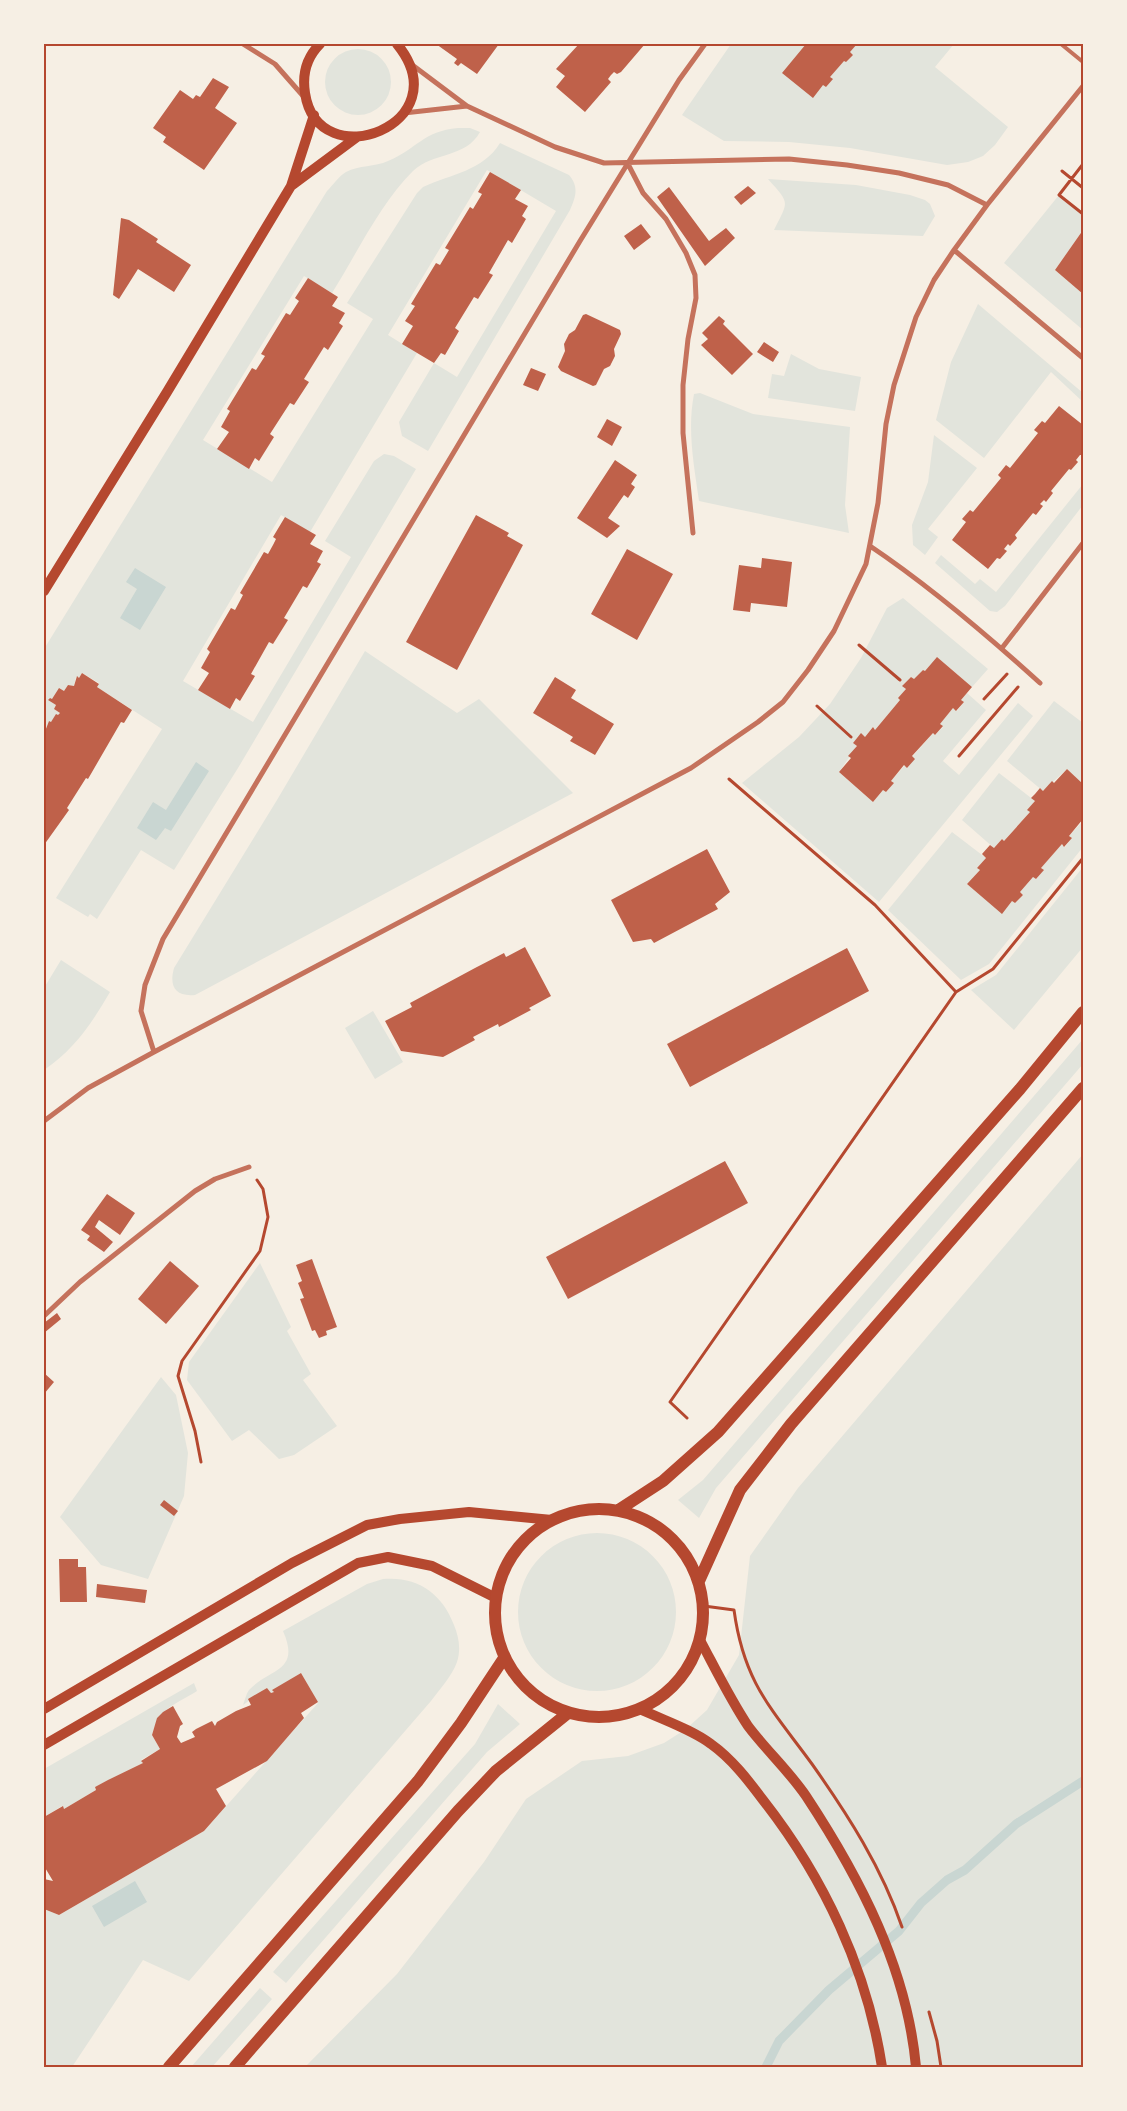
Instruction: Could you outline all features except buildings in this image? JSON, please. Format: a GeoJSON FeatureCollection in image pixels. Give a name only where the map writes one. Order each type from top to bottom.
{"type":"FeatureCollection","features":[{"type":"Feature","properties":{"kind":"main road"},"geometry":{"type":"LineString","coordinates":[[320,44],[314,50],[306,65],[303,82],[306,99],[314,115],[329,129],[347,136],[357,137],[384,131],[404,113],[412,88],[410,63],[405,48],[397,44]]}},
{"type":"Feature","properties":{"kind":"main road"},"geometry":{"type":"LineString","coordinates":[[44,591],[168,392],[291,186],[314,115]]}},
{"type":"Feature","properties":{"kind":"main road"},"geometry":{"type":"LineString","coordinates":[[291,186],[357,137]]}},
{"type":"Feature","properties":{"kind":"main road"},"geometry":{"type":"LineString","coordinates":[[620,1509],[663,1481],[718,1432],[1020,1089],[1083,1012]]}},
{"type":"Feature","properties":{"kind":"main road"},"geometry":{"type":"LineString","coordinates":[[698,1581],[740,1490],[774,1446],[1083,1088]]}},
{"type":"Feature","properties":{"kind":"main road"},"geometry":{"type":"LineString","coordinates":[[620,1509],[660,1529],[683,1551],[698,1581],[704,1606],[700,1640],[692,1660],[670,1690],[640,1709],[599,1718],[568,1713],[528,1690],[504,1658],[496,1634],[496,1598],[509,1561],[528,1537],[552,1520],[576,1510],[620,1509]]}},
{"type":"Feature","properties":{"kind":"main road"},"geometry":{"type":"LineString","coordinates":[[44,1709],[292,1563],[367,1525],[437,1514],[470,1512],[552,1520]]}},
{"type":"Feature","properties":{"kind":"main road"},"geometry":{"type":"LineString","coordinates":[[44,1745],[358,1563],[388,1557],[432,1566],[496,1598]]}},
{"type":"Feature","properties":{"kind":"main road"},"geometry":{"type":"LineString","coordinates":[[700,1640],[749,1726],[787,1770],[852,1870],[878,1926],[902,1988],[916,2067]]}},
{"type":"Feature","properties":{"kind":"main road"},"geometry":{"type":"LineString","coordinates":[[169,2067],[418,1781],[461,1723],[504,1658]]}},
{"type":"Feature","properties":{"kind":"main road"},"geometry":{"type":"LineString","coordinates":[[640,1709],[711,1744],[743,1773],[800,1851],[828,1902],[852,1952],[871,2010],[882,2067]]}},
{"type":"Feature","properties":{"kind":"main road"},"geometry":{"type":"LineString","coordinates":[[235,2067],[458,1811],[496,1771],[568,1713]]}},
{"type":"Feature","properties":{"kind":"street"},"geometry":{"type":"LineString","coordinates":[[243,44],[275,64],[306,99]]}},
{"type":"Feature","properties":{"kind":"street"},"geometry":{"type":"LineString","coordinates":[[154,1052],[141,1011],[145,985],[163,939],[628,164],[679,80],[705,44]]}},
{"type":"Feature","properties":{"kind":"street"},"geometry":{"type":"LineString","coordinates":[[410,63],[467,106],[555,147],[604,163],[628,164],[704,160],[789,159],[847,165],[899,173],[948,185],[987,205]]}},
{"type":"Feature","properties":{"kind":"street"},"geometry":{"type":"LineString","coordinates":[[44,1121],[88,1088],[691,768],[715,753],[783,702],[808,670],[834,631],[856,588],[870,546],[878,503],[886,424],[903,353],[916,317],[931,286],[954,250],[987,205],[1083,86]]}},
{"type":"Feature","properties":{"kind":"street"},"geometry":{"type":"LineString","coordinates":[[404,113],[467,106]]}},
{"type":"Feature","properties":{"kind":"street"},"geometry":{"type":"LineString","coordinates":[[628,164],[643,193],[666,219],[686,253],[695,275],[696,298],[688,339],[683,385],[685,463],[693,533]]}},
{"type":"Feature","properties":{"kind":"street"},"geometry":{"type":"LineString","coordinates":[[954,250],[1083,358]]}},
{"type":"Feature","properties":{"kind":"street"},"geometry":{"type":"LineString","coordinates":[[1002,648],[1083,543]]}},
{"type":"Feature","properties":{"kind":"street"},"geometry":{"type":"LineString","coordinates":[[870,546],[915,577],[1002,648],[1040,683]]}},
{"type":"Feature","properties":{"kind":"street"},"geometry":{"type":"LineString","coordinates":[[44,1316],[80,1282],[195,1191],[215,1180],[249,1167]]}},
{"type":"Feature","properties":{"kind":"lane"},"geometry":{"type":"LineString","coordinates":[[1061,44],[1083,62]]}},
{"type":"Feature","properties":{"kind":"path"},"geometry":{"type":"LineString","coordinates":[[1083,164],[1058,195],[1083,214]]}},
{"type":"Feature","properties":{"kind":"path"},"geometry":{"type":"LineString","coordinates":[[1062,171],[1083,188]]}},
{"type":"Feature","properties":{"kind":"path"},"geometry":{"type":"LineString","coordinates":[[859,645],[900,680]]}},
{"type":"Feature","properties":{"kind":"path"},"geometry":{"type":"LineString","coordinates":[[984,699],[1000,681]]}},
{"type":"Feature","properties":{"kind":"path"},"geometry":{"type":"LineString","coordinates":[[959,756],[1012,694]]}},
{"type":"Feature","properties":{"kind":"path"},"geometry":{"type":"LineString","coordinates":[[818,706],[851,737]]}},
{"type":"Feature","properties":{"kind":"path"},"geometry":{"type":"LineString","coordinates":[[729,779],[875,905],[956,992]]}},
{"type":"Feature","properties":{"kind":"path"},"geometry":{"type":"LineString","coordinates":[[687,1418],[670,1402],[956,992],[994,969],[1083,858]]}},
{"type":"Feature","properties":{"kind":"path"},"geometry":{"type":"LineString","coordinates":[[201,1462],[178,1376],[182,1361],[260,1251],[268,1217],[263,1189],[249,1167]]}},
{"type":"Feature","properties":{"kind":"path"},"geometry":{"type":"LineString","coordinates":[[704,1606],[734,1610],[742,1652],[759,1692],[845,1812],[867,1849]]}},
{"type":"Feature","properties":{"kind":"shaded area"},"geometry":{"type":"Polygon","coordinates":[[[731,44],[954,44],[935,67],[1008,127],[995,145],[983,156],[968,162],[947,165],[850,148],[789,142],[724,141],[682,115],[731,44]]]}},
{"type":"Feature","properties":{"kind":"shaded area"},"geometry":{"type":"Polygon","coordinates":[[[358,49],[371,51],[386,64],[389,69],[391,82],[389,95],[376,110],[371,113],[358,115],[345,113],[330,100],[327,95],[325,82],[327,69],[340,54],[345,51],[358,49]]]}},
{"type":"Feature","properties":{"kind":"shaded area"},"geometry":{"type":"Polygon","coordinates":[[[458,128],[470,128],[480,132],[474,140],[458,151],[421,165],[401,184],[380,213],[332,293],[304,276],[203,440],[272,482],[373,319],[347,303],[417,193],[423,187],[476,166],[485,160],[500,143],[569,175],[576,192],[570,210],[428,451],[402,436],[399,422],[434,363],[457,377],[556,211],[487,170],[388,335],[417,353],[310,532],[281,515],[183,681],[253,722],[351,557],[325,541],[374,461],[384,454],[394,456],[416,469],[238,768],[174,870],[141,850],[97,919],[90,914],[88,917],[56,898],[162,729],[97,687],[99,683],[82,673],[79,678],[76,677],[74,686],[68,685],[64,691],[52,699],[49,698],[48,700],[56,705],[54,709],[60,713],[51,722],[49,721],[44,734],[44,649],[327,191],[346,172],[388,161],[436,133],[458,128]]]}},
{"type":"Feature","properties":{"kind":"shaded area"},"geometry":{"type":"Polygon","coordinates":[[[768,179],[856,185],[910,195],[925,200],[930,204],[935,216],[923,236],[774,230],[785,203],[784,198],[768,179]]]}},
{"type":"Feature","properties":{"kind":"shaded area"},"geometry":{"type":"Polygon","coordinates":[[[1059,195],[1083,214],[1083,230],[1055,270],[1083,294],[1083,330],[1004,263],[1059,195]]]}},
{"type":"Feature","properties":{"kind":"shaded area"},"geometry":{"type":"Polygon","coordinates":[[[978,304],[1083,393],[1083,402],[1051,372],[984,458],[936,420],[951,362],[978,304]]]}},
{"type":"Feature","properties":{"kind":"shaded area"},"geometry":{"type":"Polygon","coordinates":[[[791,354],[819,369],[861,377],[855,411],[768,398],[772,374],[784,376],[791,354]]]}},
{"type":"Feature","properties":{"kind":"shaded area"},"geometry":{"type":"Polygon","coordinates":[[[700,393],[753,414],[850,427],[845,505],[849,533],[699,501],[692,448],[691,421],[694,394],[700,393]]]}},
{"type":"Feature","properties":{"kind":"shaded area"},"geometry":{"type":"Polygon","coordinates":[[[934,435],[977,468],[928,529],[938,537],[925,555],[913,545],[912,525],[928,482],[934,435]]]}},
{"type":"Feature","properties":{"kind":"shaded area"},"geometry":{"type":"Polygon","coordinates":[[[1083,484],[1083,505],[1005,606],[997,612],[990,611],[935,563],[941,555],[975,584],[980,579],[996,592],[1083,484]]]}},
{"type":"Feature","properties":{"kind":"shaded area"},"geometry":{"type":"Polygon","coordinates":[[[135,568],[166,587],[140,630],[120,618],[137,589],[126,582],[135,568]]]}},
{"type":"Feature","properties":{"kind":"shaded area"},"geometry":{"type":"Polygon","coordinates":[[[903,598],[988,669],[972,687],[938,658],[925,671],[923,670],[915,680],[911,677],[903,685],[906,689],[900,700],[875,730],[873,727],[865,737],[861,734],[853,743],[857,746],[839,772],[873,802],[883,790],[886,792],[894,783],[891,781],[933,733],[935,735],[943,727],[940,724],[953,708],[957,711],[964,702],[961,700],[967,693],[986,710],[943,761],[959,775],[1018,703],[1033,716],[879,902],[742,783],[799,737],[830,704],[861,658],[887,608],[903,598]]]}},
{"type":"Feature","properties":{"kind":"shaded area"},"geometry":{"type":"Polygon","coordinates":[[[365,651],[457,713],[479,699],[573,793],[195,995],[178,992],[172,980],[174,968],[277,800],[365,651]]]}},
{"type":"Feature","properties":{"kind":"shaded area"},"geometry":{"type":"Polygon","coordinates":[[[1054,701],[1083,723],[1083,784],[1067,769],[1043,791],[1007,761],[1054,701]]]}},
{"type":"Feature","properties":{"kind":"shaded area"},"geometry":{"type":"Polygon","coordinates":[[[196,762],[209,771],[171,831],[165,828],[156,840],[137,828],[153,802],[166,810],[196,762]]]}},
{"type":"Feature","properties":{"kind":"shaded area"},"geometry":{"type":"Polygon","coordinates":[[[999,773],[1035,801],[1028,810],[1030,812],[1004,841],[1002,839],[994,848],[962,820],[999,773]]]}},
{"type":"Feature","properties":{"kind":"shaded area"},"geometry":{"type":"Polygon","coordinates":[[[1083,821],[1083,847],[989,964],[961,980],[888,910],[952,832],[986,858],[977,868],[980,870],[967,884],[1002,913],[1012,901],[1015,903],[1023,895],[1020,892],[1033,877],[1036,879],[1043,871],[1041,868],[1062,844],[1065,847],[1072,838],[1069,836],[1083,821]]]}},
{"type":"Feature","properties":{"kind":"shaded area"},"geometry":{"type":"Polygon","coordinates":[[[1083,867],[1083,947],[1014,1030],[971,990],[996,975],[1083,867]]]}},
{"type":"Feature","properties":{"kind":"shaded area"},"geometry":{"type":"Polygon","coordinates":[[[61,960],[110,992],[82,1035],[64,1054],[44,1070],[44,988],[61,960]]]}},
{"type":"Feature","properties":{"kind":"shaded area"},"geometry":{"type":"Polygon","coordinates":[[[373,1011],[403,1062],[375,1079],[345,1028],[373,1011]]]}},
{"type":"Feature","properties":{"kind":"shaded area"},"geometry":{"type":"Polygon","coordinates":[[[1083,1039],[1083,1064],[716,1488],[699,1518],[678,1500],[703,1480],[1083,1039]]]}},
{"type":"Feature","properties":{"kind":"shaded area"},"geometry":{"type":"Polygon","coordinates":[[[1083,1154],[1083,2067],[305,2067],[397,1974],[484,1862],[526,1799],[582,1761],[628,1756],[664,1743],[686,1729],[707,1710],[739,1655],[750,1556],[798,1488],[1083,1154]]]}},
{"type":"Feature","properties":{"kind":"shaded area"},"geometry":{"type":"Polygon","coordinates":[[[260,1263],[291,1327],[287,1331],[311,1374],[303,1380],[337,1426],[294,1455],[279,1459],[249,1430],[232,1441],[187,1380],[189,1362],[260,1263]]]}},
{"type":"Feature","properties":{"kind":"shaded area"},"geometry":{"type":"Polygon","coordinates":[[[161,1377],[176,1395],[188,1453],[184,1496],[148,1579],[101,1565],[60,1517],[161,1377]]]}},
{"type":"Feature","properties":{"kind":"shaded area"},"geometry":{"type":"Polygon","coordinates":[[[597,1533],[627,1539],[653,1556],[670,1582],[676,1612],[670,1642],[653,1668],[627,1685],[597,1691],[567,1685],[541,1668],[524,1642],[518,1612],[524,1582],[541,1556],[567,1539],[597,1533]]]}},
{"type":"Feature","properties":{"kind":"shaded area"},"geometry":{"type":"Polygon","coordinates":[[[383,1579],[407,1580],[417,1584],[427,1589],[443,1604],[454,1625],[459,1644],[457,1662],[449,1677],[431,1701],[189,1981],[143,1960],[72,2067],[44,2067],[44,1909],[59,1915],[204,1831],[318,1703],[301,1673],[273,1690],[274,1692],[271,1693],[267,1688],[243,1705],[249,1690],[281,1668],[286,1662],[288,1644],[283,1631],[367,1584],[383,1579]]]}},
{"type":"Feature","properties":{"kind":"shaded area"},"geometry":{"type":"Polygon","coordinates":[[[194,1683],[197,1691],[168,1708],[159,1718],[152,1735],[160,1749],[141,1760],[143,1763],[95,1787],[96,1790],[64,1809],[62,1806],[44,1817],[44,1769],[194,1683]]]}},
{"type":"Feature","properties":{"kind":"shaded area"},"geometry":{"type":"Polygon","coordinates":[[[498,1704],[520,1724],[487,1752],[286,1983],[273,1972],[475,1744],[498,1704]]]}},
{"type":"Feature","properties":{"kind":"shaded area"},"geometry":{"type":"Polygon","coordinates":[[[135,1881],[147,1902],[104,1927],[92,1906],[135,1881]]]}},
{"type":"Feature","properties":{"kind":"shaded area"},"geometry":{"type":"Polygon","coordinates":[[[260,1988],[272,1999],[212,2067],[191,2067],[260,1988]]]}},
{"type":"Feature","properties":{"kind":"waterway"},"geometry":{"type":"LineString","coordinates":[[766,2067],[779,2041],[829,1990],[899,1931],[921,1903],[947,1880],[965,1870],[1016,1824],[1083,1781]]}}]}
